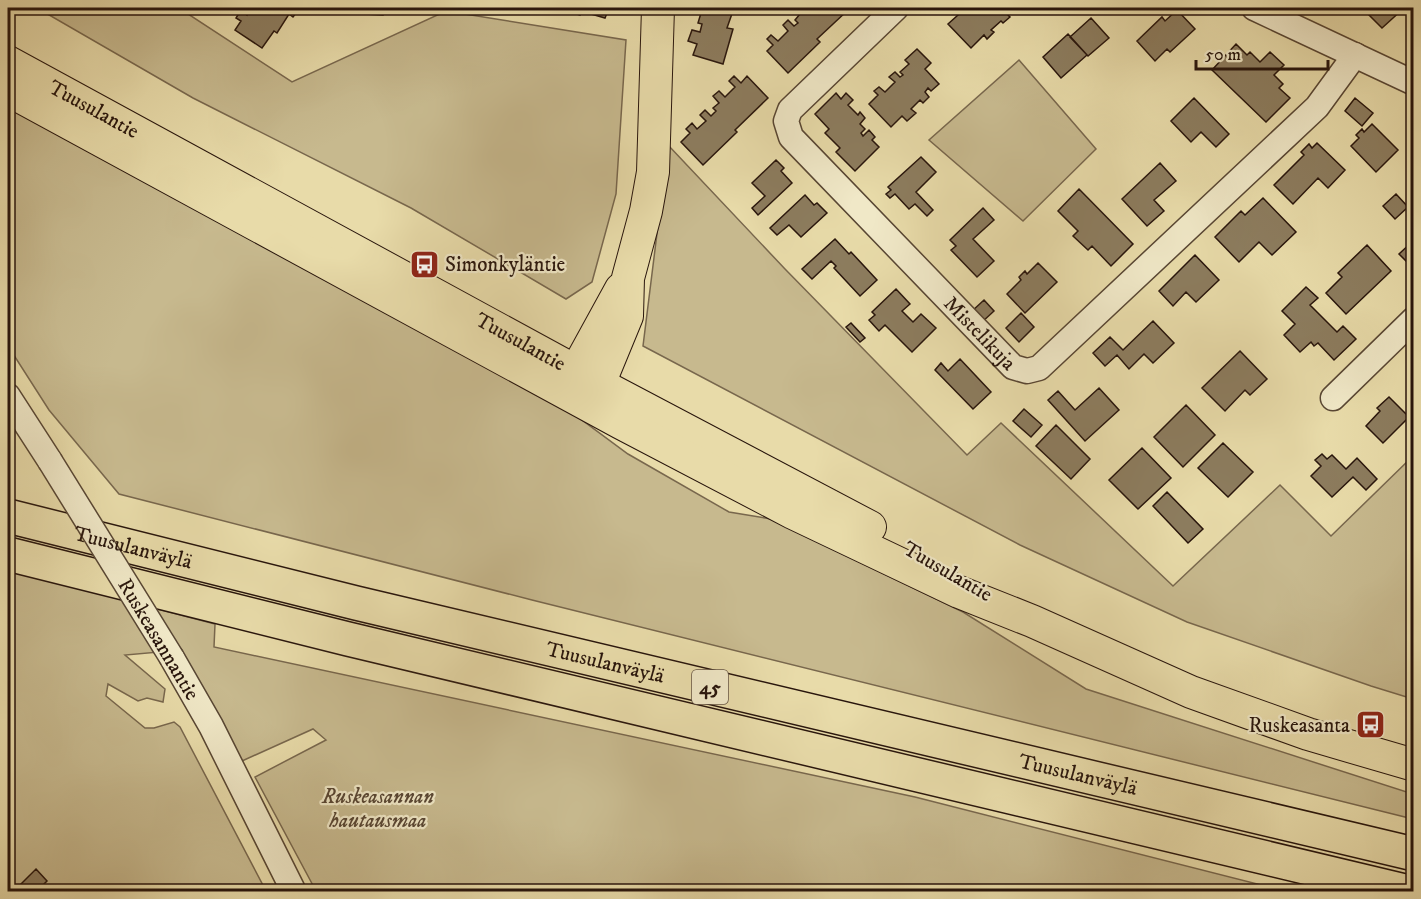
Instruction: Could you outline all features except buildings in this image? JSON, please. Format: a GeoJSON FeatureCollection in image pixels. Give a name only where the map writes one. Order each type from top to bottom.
{"type":"FeatureCollection","features":[{"type":"Feature","properties":{"kind":"highway","name":"Tuusulanväylä"},"geometry":{"type":"LineString","coordinates":[[8,516],[368,606],[1413,854]]}},
{"type":"Feature","properties":{"kind":"highway","name":"Tuusulanväylä"},"geometry":{"type":"LineString","coordinates":[[8,554],[348,639],[1409,891]]}},
{"type":"Feature","properties":{"kind":"main road"},"geometry":{"type":"LineString","coordinates":[[584,385],[627,316],[628,278],[644,222],[653,172],[658,8]]}},
{"type":"Feature","properties":{"kind":"main road","name":"Tuusulantie"},"geometry":{"type":"LineString","coordinates":[[8,62],[584,385]]}},
{"type":"Feature","properties":{"kind":"main road","name":"Tuusulantie"},"geometry":{"type":"LineString","coordinates":[[8,90],[966,578],[1032,621],[1191,692],[1308,734],[1413,765]]}},
{"type":"Feature","properties":{"kind":"street","name":"Mistelikuja"},"geometry":{"type":"LineString","coordinates":[[896,8],[790,110],[786,121],[791,137],[1013,367],[1027,371],[1039,369],[1317,107],[1355,55]]}},
{"type":"Feature","properties":{"kind":"street"},"geometry":{"type":"LineString","coordinates":[[1254,8],[1413,83]]}},
{"type":"Feature","properties":{"kind":"street"},"geometry":{"type":"LineString","coordinates":[[1333,398],[1413,319]]}},
{"type":"Feature","properties":{"kind":"street","name":"Ruskeasannantie"},"geometry":{"type":"LineString","coordinates":[[8,396],[172,658],[211,726],[294,891]]}},
{"type":"Feature","properties":{"kind":"green space"},"geometry":{"type":"Polygon","coordinates":[[[37,8],[179,8],[292,82],[446,11],[626,40],[616,194],[592,282],[566,299],[411,208],[193,98],[37,8]]]}},
{"type":"Feature","properties":{"kind":"green space"},"geometry":{"type":"Polygon","coordinates":[[[1019,60],[1096,149],[1023,221],[929,140],[1019,60]]]}},
{"type":"Feature","properties":{"kind":"green space"},"geometry":{"type":"Polygon","coordinates":[[[8,105],[575,415],[628,454],[729,512],[771,519],[963,612],[1086,689],[1413,794],[1413,819],[532,600],[119,494],[49,410],[8,346],[8,105]]]}},
{"type":"Feature","properties":{"kind":"green space"},"geometry":{"type":"Polygon","coordinates":[[[668,145],[785,269],[967,455],[1001,423],[1173,586],[1280,485],[1331,536],[1413,456],[1413,699],[1187,622],[1020,545],[643,346],[668,145]]]}},
{"type":"Feature","properties":{"kind":"green space","name":"Ruskeasannan hautausmaa"},"geometry":{"type":"Polygon","coordinates":[[[8,570],[215,624],[214,647],[915,797],[1285,891],[316,891],[255,777],[326,740],[313,729],[242,761],[181,650],[125,655],[165,689],[163,702],[147,698],[138,701],[108,684],[106,696],[145,728],[154,728],[174,722],[180,727],[266,891],[8,891],[8,570]]]}},
{"type":"Feature","properties":{"kind":"place","name":"Simonkyläntie"},"geometry":{"type":"Point","coordinates":[424,264]}},
{"type":"Feature","properties":{"kind":"place","name":"Ruskeasanta"},"geometry":{"type":"Point","coordinates":[1371,725]}}]}
